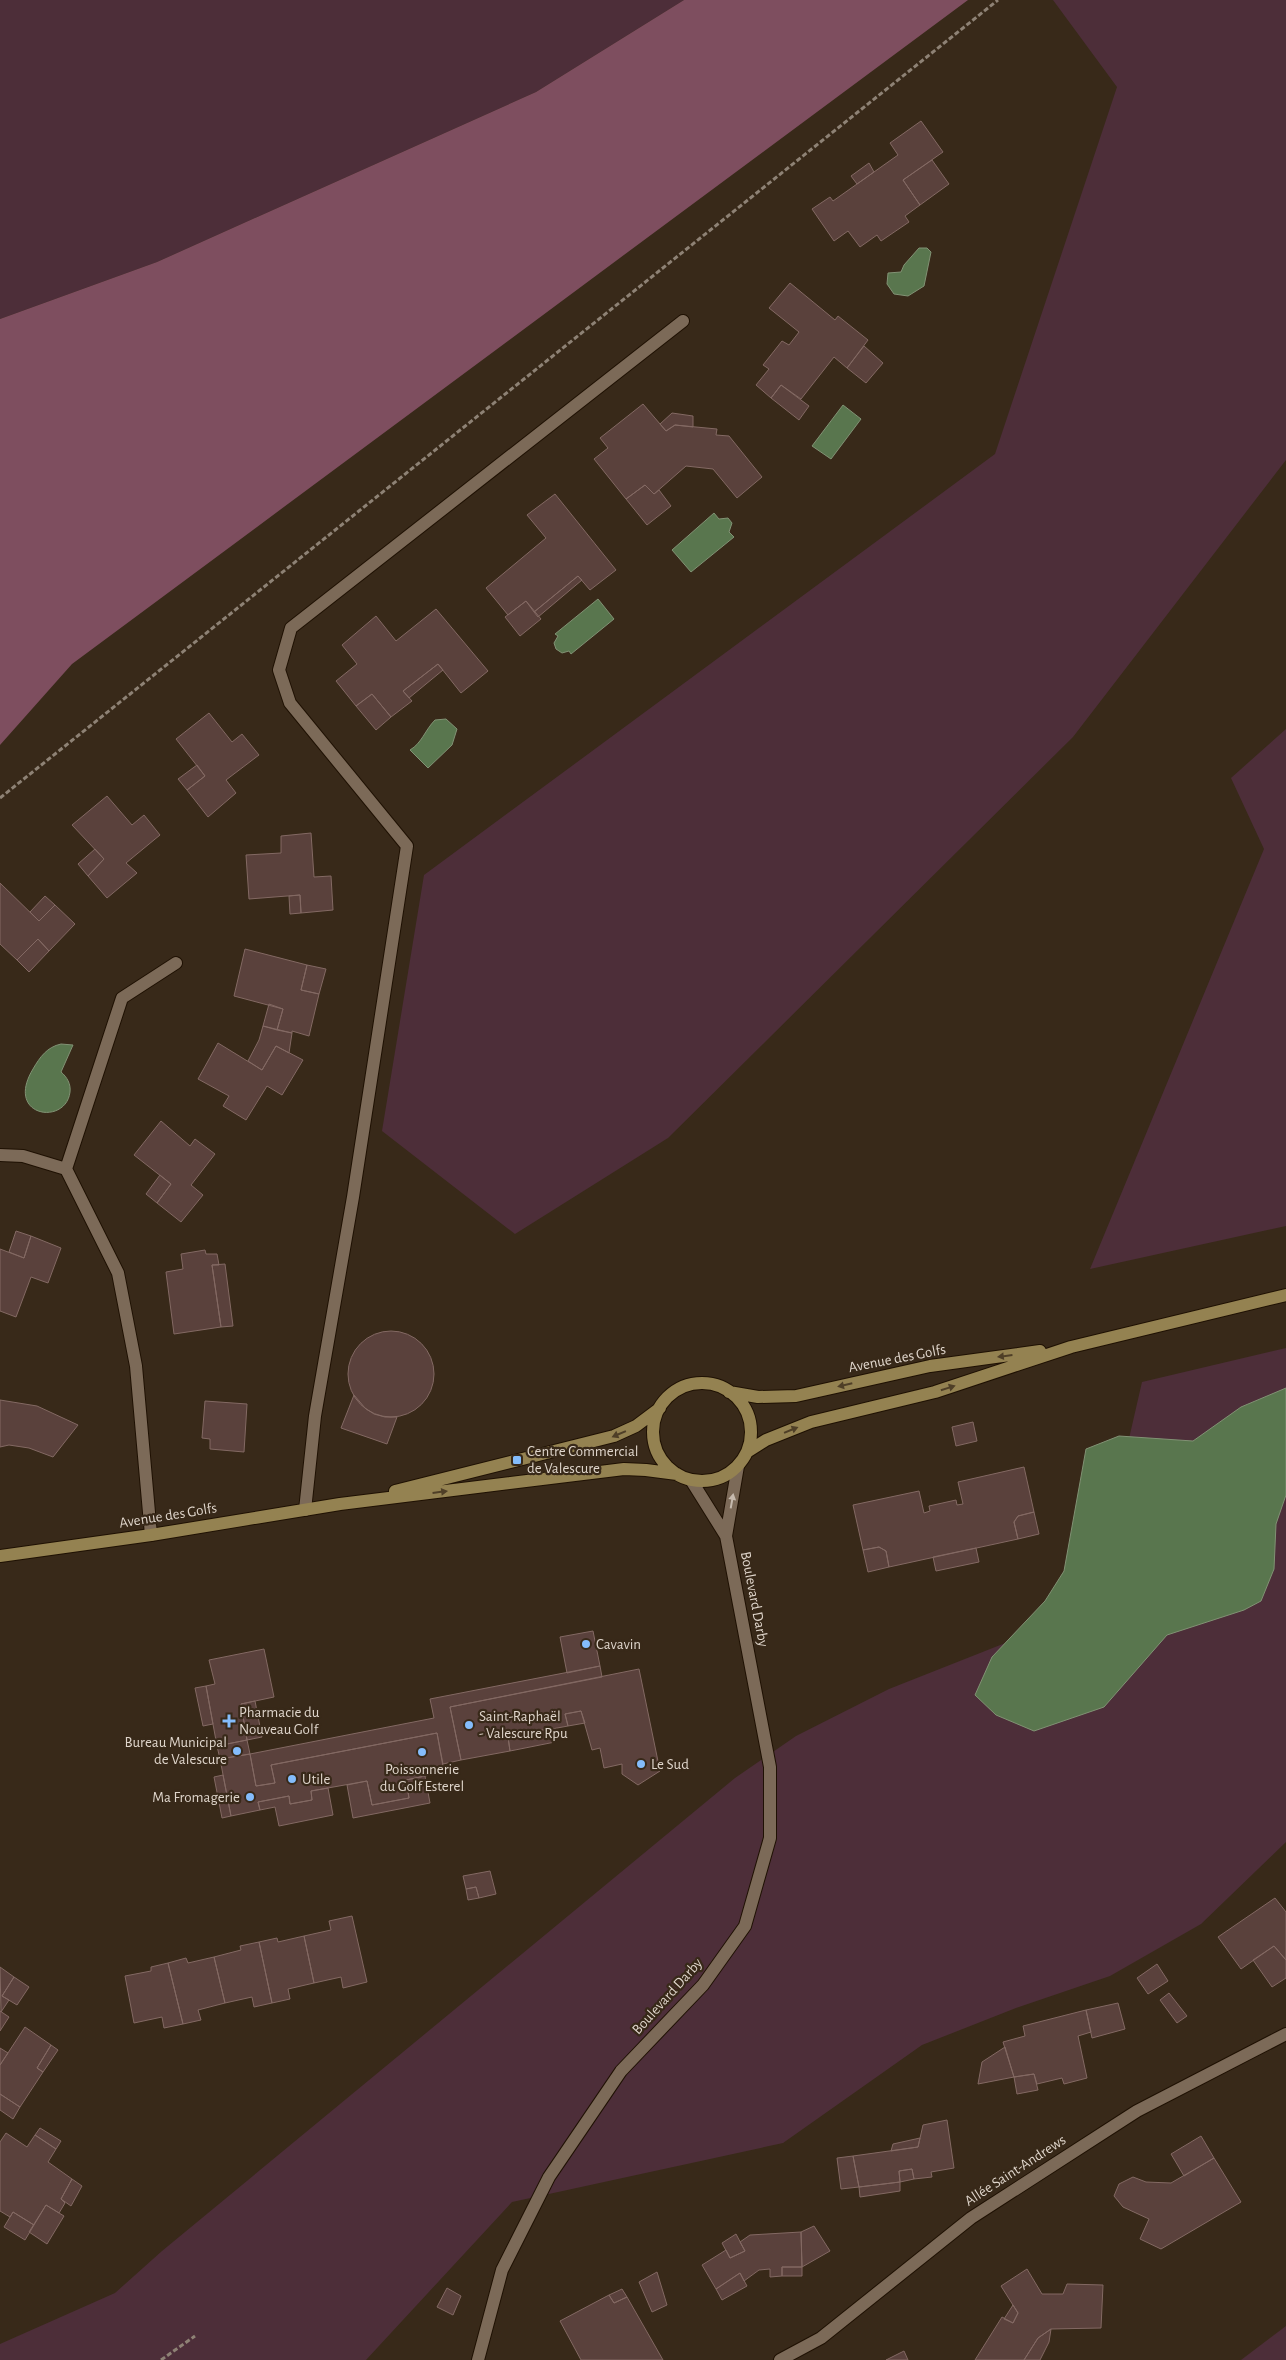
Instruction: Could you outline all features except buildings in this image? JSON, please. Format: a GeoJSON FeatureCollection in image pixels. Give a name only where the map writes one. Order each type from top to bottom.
{"type":"FeatureCollection","features":[{"type":"Feature","properties":{"kind":"main road","name":"Avenue des Golfs"},"geometry":{"type":"LineString","coordinates":[[748,1452],[766,1440],[811,1422],[935,1392],[1071,1347],[1286,1295]]}},
{"type":"Feature","properties":{"kind":"main road","name":"Avenue des Golfs"},"geometry":{"type":"LineString","coordinates":[[730,1392],[758,1397],[796,1396],[930,1366],[1071,1347]]}},
{"type":"Feature","properties":{"kind":"main road"},"geometry":{"type":"LineString","coordinates":[[699,1384],[715,1385],[730,1392],[742,1404],[749,1419],[751,1435],[748,1452],[738,1466],[724,1476],[708,1481],[691,1480],[677,1474],[665,1464],[653,1437],[655,1422],[660,1408],[670,1396],[684,1387],[699,1384]]}},
{"type":"Feature","properties":{"kind":"main road","name":"Avenue des Golfs"},"geometry":{"type":"LineString","coordinates":[[340,1504],[614,1436],[636,1426],[660,1408]]}},
{"type":"Feature","properties":{"kind":"main road","name":"Avenue des Golfs"},"geometry":{"type":"LineString","coordinates":[[0,1556],[151,1535],[340,1504],[624,1469],[677,1474]]}},
{"type":"Feature","properties":{"kind":"street"},"geometry":{"type":"LineString","coordinates":[[305,1510],[315,1416],[353,1197],[407,846],[290,703],[279,670],[291,628],[683,321]]}},
{"type":"Feature","properties":{"kind":"street"},"geometry":{"type":"LineString","coordinates":[[151,1535],[136,1366],[118,1273],[66,1169],[122,998],[176,963]]}},
{"type":"Feature","properties":{"kind":"street"},"geometry":{"type":"LineString","coordinates":[[0,1155],[23,1156],[66,1169]]}},
{"type":"Feature","properties":{"kind":"street","name":"Boulevard Darby"},"geometry":{"type":"LineString","coordinates":[[478,2360],[502,2270],[549,2177],[620,2071],[703,1985],[745,1926],[770,1838],[770,1767],[726,1536],[738,1466]]}},
{"type":"Feature","properties":{"kind":"street","name":"Boulevard Darby"},"geometry":{"type":"LineString","coordinates":[[691,1480],[726,1536]]}},
{"type":"Feature","properties":{"kind":"street","name":"Allée Saint-Andrews"},"geometry":{"type":"LineString","coordinates":[[780,2360],[822,2338],[971,2218],[1062,2159],[1137,2111],[1286,2034]]}},
{"type":"Feature","properties":{"kind":"path"},"geometry":{"type":"LineString","coordinates":[[0,798],[998,0]]}},
{"type":"Feature","properties":{"kind":"path"},"geometry":{"type":"LineString","coordinates":[[161,2360],[196,2336]]}},
{"type":"Feature","properties":{"kind":"shaded area"},"geometry":{"type":"Polygon","coordinates":[[[0,0],[684,0],[536,92],[157,262],[0,319],[0,0]]]}},
{"type":"Feature","properties":{"kind":"shaded area"},"geometry":{"type":"Polygon","coordinates":[[[684,0],[968,0],[72,664],[0,745],[0,319],[157,262],[536,92],[684,0]]]}},
{"type":"Feature","properties":{"kind":"shaded area"},"geometry":{"type":"Polygon","coordinates":[[[1053,0],[1286,0],[1286,460],[1073,737],[668,1138],[515,1234],[382,1131],[424,875],[995,454],[1117,87],[1053,0]]]}},
{"type":"Feature","properties":{"kind":"shaded area"},"geometry":{"type":"Polygon","coordinates":[[[919,248],[927,248],[931,252],[924,286],[908,296],[894,294],[887,284],[888,273],[901,272],[904,265],[919,248]]]}},
{"type":"Feature","properties":{"kind":"shaded area"},"geometry":{"type":"Polygon","coordinates":[[[843,405],[861,419],[831,459],[812,446],[843,405]]]}},
{"type":"Feature","properties":{"kind":"shaded area"},"geometry":{"type":"Polygon","coordinates":[[[714,513],[719,519],[728,518],[732,523],[729,532],[734,537],[691,572],[672,550],[714,513]]]}},
{"type":"Feature","properties":{"kind":"shaded area"},"geometry":{"type":"Polygon","coordinates":[[[598,599],[614,619],[571,654],[569,651],[562,653],[556,649],[554,643],[558,636],[555,634],[598,599]]]}},
{"type":"Feature","properties":{"kind":"shaded area"},"geometry":{"type":"Polygon","coordinates":[[[446,719],[457,729],[452,745],[428,768],[410,750],[418,744],[435,720],[446,719]]]}},
{"type":"Feature","properties":{"kind":"shaded area"},"geometry":{"type":"Polygon","coordinates":[[[1286,729],[1286,1226],[1090,1269],[1264,849],[1231,778],[1286,729]]]}},
{"type":"Feature","properties":{"kind":"shaded area"},"geometry":{"type":"Polygon","coordinates":[[[61,1044],[73,1045],[61,1072],[68,1081],[70,1092],[66,1103],[58,1110],[49,1112],[39,1111],[31,1106],[26,1098],[26,1085],[41,1057],[52,1047],[61,1044]]]}},
{"type":"Feature","properties":{"kind":"shaded area"},"geometry":{"type":"Polygon","coordinates":[[[1286,1348],[1286,1842],[1201,1924],[1110,1976],[1016,2008],[922,2045],[783,2143],[512,2202],[366,2360],[0,2360],[0,2344],[115,2293],[162,2251],[735,1778],[796,1736],[889,1689],[1048,1626],[1103,1552],[1142,1382],[1286,1348]]]}},
{"type":"Feature","properties":{"kind":"shaded area"},"geometry":{"type":"Polygon","coordinates":[[[1286,1388],[1286,1495],[1276,1524],[1274,1569],[1261,1601],[1244,1610],[1167,1635],[1104,1707],[1034,1731],[996,1715],[975,1695],[992,1657],[1045,1601],[1064,1571],[1086,1449],[1119,1436],[1193,1441],[1241,1407],[1286,1388]]]}},
{"type":"Feature","properties":{"kind":"shaded area"},"geometry":{"type":"Polygon","coordinates":[[[1286,2326],[1286,2360],[1241,2360],[1286,2326]]]}},
{"type":"Feature","properties":{"kind":"place","name":"Centre Commercial de Valescure"},"geometry":{"type":"Point","coordinates":[517,1460]}},
{"type":"Feature","properties":{"kind":"place","name":"Cavavin"},"geometry":{"type":"Point","coordinates":[586,1644]}},
{"type":"Feature","properties":{"kind":"place","name":"Pharmacie du Nouveau Golf"},"geometry":{"type":"Point","coordinates":[229,1721]}},
{"type":"Feature","properties":{"kind":"place","name":"Saint-Raphaël - Valescure Rpu"},"geometry":{"type":"Point","coordinates":[469,1725]}},
{"type":"Feature","properties":{"kind":"place","name":"Bureau Municipal de Valescure"},"geometry":{"type":"Point","coordinates":[237,1751]}},
{"type":"Feature","properties":{"kind":"place","name":"Poissonnerie du Golf Esterel"},"geometry":{"type":"Point","coordinates":[422,1752]}},
{"type":"Feature","properties":{"kind":"place","name":"Le Sud"},"geometry":{"type":"Point","coordinates":[641,1764]}},
{"type":"Feature","properties":{"kind":"place","name":"Utile"},"geometry":{"type":"Point","coordinates":[292,1779]}},
{"type":"Feature","properties":{"kind":"place","name":"Ma Fromagerie"},"geometry":{"type":"Point","coordinates":[250,1797]}}]}
